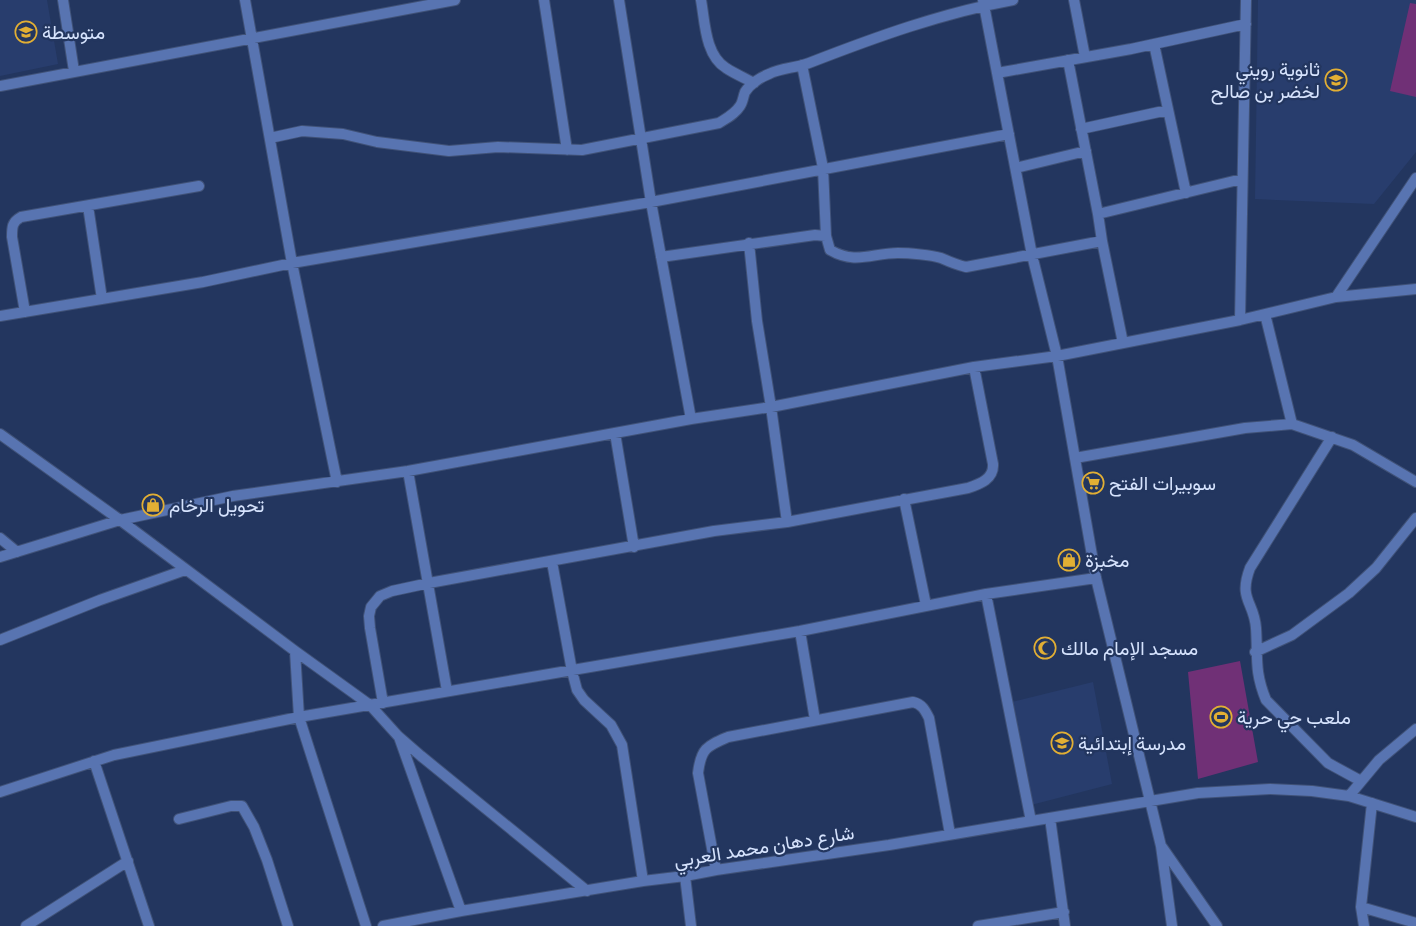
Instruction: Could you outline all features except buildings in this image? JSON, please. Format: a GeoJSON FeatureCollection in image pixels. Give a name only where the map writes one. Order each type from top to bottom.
{"type":"FeatureCollection","features":[{"type":"Feature","properties":{"kind":"street"},"geometry":{"type":"LineString","coordinates":[[63,0],[74,72]]}},
{"type":"Feature","properties":{"kind":"street"},"geometry":{"type":"LineString","coordinates":[[245,0],[292,263],[337,482]]}},
{"type":"Feature","properties":{"kind":"street"},"geometry":{"type":"LineString","coordinates":[[0,86],[455,0]]}},
{"type":"Feature","properties":{"kind":"street"},"geometry":{"type":"LineString","coordinates":[[544,0],[568,150]]}},
{"type":"Feature","properties":{"kind":"street"},"geometry":{"type":"LineString","coordinates":[[619,0],[651,202],[691,419]]}},
{"type":"Feature","properties":{"kind":"street"},"geometry":{"type":"LineString","coordinates":[[701,0],[711,50],[716,60],[725,68],[754,83]]}},
{"type":"Feature","properties":{"kind":"street"},"geometry":{"type":"LineString","coordinates":[[270,138],[302,131],[343,134],[377,142],[449,152],[498,147],[582,150],[719,123],[731,116],[740,106],[745,92],[754,83],[770,73],[802,66],[894,30],[984,3],[1013,0]]}},
{"type":"Feature","properties":{"kind":"street"},"geometry":{"type":"LineString","coordinates":[[1074,0],[1085,57]]}},
{"type":"Feature","properties":{"kind":"street"},"geometry":{"type":"LineString","coordinates":[[1240,320],[1246,0]]}},
{"type":"Feature","properties":{"kind":"street"},"geometry":{"type":"LineString","coordinates":[[984,3],[1032,255],[1057,356],[1096,578],[1161,846],[1172,926]]}},
{"type":"Feature","properties":{"kind":"street"},"geometry":{"type":"LineString","coordinates":[[997,73],[1154,44],[1246,24]]}},
{"type":"Feature","properties":{"kind":"street"},"geometry":{"type":"LineString","coordinates":[[1154,44],[1186,193]]}},
{"type":"Feature","properties":{"kind":"street"},"geometry":{"type":"LineString","coordinates":[[1068,60],[1123,342]]}},
{"type":"Feature","properties":{"kind":"street"},"geometry":{"type":"LineString","coordinates":[[802,66],[823,168],[826,236],[830,250],[842,257],[864,258],[898,253],[939,258],[952,264],[966,267],[1102,241]]}},
{"type":"Feature","properties":{"kind":"street"},"geometry":{"type":"LineString","coordinates":[[1081,129],[1168,110]]}},
{"type":"Feature","properties":{"kind":"street"},"geometry":{"type":"LineString","coordinates":[[0,316],[203,282],[292,263],[651,202],[1010,134]]}},
{"type":"Feature","properties":{"kind":"street"},"geometry":{"type":"LineString","coordinates":[[1016,168],[1086,151]]}},
{"type":"Feature","properties":{"kind":"street"},"geometry":{"type":"LineString","coordinates":[[1336,297],[1416,178]]}},
{"type":"Feature","properties":{"kind":"street"},"geometry":{"type":"LineString","coordinates":[[1098,214],[1242,179]]}},
{"type":"Feature","properties":{"kind":"street"},"geometry":{"type":"LineString","coordinates":[[25,312],[12,237],[12,226],[15,220],[199,186]]}},
{"type":"Feature","properties":{"kind":"street"},"geometry":{"type":"LineString","coordinates":[[88,206],[102,299]]}},
{"type":"Feature","properties":{"kind":"street"},"geometry":{"type":"LineString","coordinates":[[661,257],[749,243],[815,235],[826,236]]}},
{"type":"Feature","properties":{"kind":"street"},"geometry":{"type":"LineString","coordinates":[[749,243],[756,321],[771,407],[787,522]]}},
{"type":"Feature","properties":{"kind":"street"},"geometry":{"type":"LineString","coordinates":[[0,558],[120,520],[233,496],[408,471],[691,419],[771,407],[974,367],[1057,356],[1240,320],[1336,297],[1416,289]]}},
{"type":"Feature","properties":{"kind":"street"},"geometry":{"type":"LineString","coordinates":[[1266,314],[1292,424]]}},
{"type":"Feature","properties":{"kind":"street"},"geometry":{"type":"LineString","coordinates":[[383,703],[369,616],[372,607],[380,596],[392,591],[714,531],[787,522],[981,484],[992,473],[993,469],[992,453],[974,367]]}},
{"type":"Feature","properties":{"kind":"street"},"geometry":{"type":"LineString","coordinates":[[1076,458],[1245,428],[1292,424],[1353,445],[1416,482]]}},
{"type":"Feature","properties":{"kind":"street"},"geometry":{"type":"LineString","coordinates":[[615,433],[634,546]]}},
{"type":"Feature","properties":{"kind":"street"},"geometry":{"type":"LineString","coordinates":[[0,434],[120,520],[185,570],[370,705],[398,736],[587,891]]}},
{"type":"Feature","properties":{"kind":"street"},"geometry":{"type":"LineString","coordinates":[[1332,437],[1250,568],[1245,580],[1245,594],[1256,626],[1256,669],[1260,687],[1266,700],[1328,763],[1361,781]]}},
{"type":"Feature","properties":{"kind":"street"},"geometry":{"type":"LineString","coordinates":[[408,471],[447,691]]}},
{"type":"Feature","properties":{"kind":"street"},"geometry":{"type":"LineString","coordinates":[[904,499],[926,605]]}},
{"type":"Feature","properties":{"kind":"street"},"geometry":{"type":"LineString","coordinates":[[1255,652],[1292,635],[1349,593],[1376,568],[1416,518]]}},
{"type":"Feature","properties":{"kind":"street"},"geometry":{"type":"LineString","coordinates":[[0,538],[17,552]]}},
{"type":"Feature","properties":{"kind":"street"},"geometry":{"type":"LineString","coordinates":[[552,562],[577,690],[584,700],[611,725],[618,734],[622,745],[643,881]]}},
{"type":"Feature","properties":{"kind":"street"},"geometry":{"type":"LineString","coordinates":[[0,640],[100,600],[185,570]]}},
{"type":"Feature","properties":{"kind":"street"},"geometry":{"type":"LineString","coordinates":[[0,792],[114,755],[299,717],[800,631],[986,594],[1096,578]]}},
{"type":"Feature","properties":{"kind":"street"},"geometry":{"type":"LineString","coordinates":[[986,594],[1031,821]]}},
{"type":"Feature","properties":{"kind":"street"},"geometry":{"type":"LineString","coordinates":[[800,631],[815,720]]}},
{"type":"Feature","properties":{"kind":"street"},"geometry":{"type":"LineString","coordinates":[[295,651],[299,717],[366,926]]}},
{"type":"Feature","properties":{"kind":"street"},"geometry":{"type":"LineString","coordinates":[[716,870],[698,773],[700,757],[708,746],[728,737],[913,702],[918,703],[924,708],[929,718],[950,834]]}},
{"type":"Feature","properties":{"kind":"street"},"geometry":{"type":"LineString","coordinates":[[1349,796],[1379,760],[1416,729]]}},
{"type":"Feature","properties":{"kind":"street"},"geometry":{"type":"LineString","coordinates":[[398,736],[460,910]]}},
{"type":"Feature","properties":{"kind":"street"},"geometry":{"type":"LineString","coordinates":[[94,761],[149,926]]}},
{"type":"Feature","properties":{"kind":"street","name":"شارع دهان محمد العربي"},"geometry":{"type":"LineString","coordinates":[[383,926],[460,910],[889,845],[1198,793],[1270,788],[1349,796],[1416,817]]}},
{"type":"Feature","properties":{"kind":"street"},"geometry":{"type":"LineString","coordinates":[[1364,926],[1361,907],[1372,804]]}},
{"type":"Feature","properties":{"kind":"street"},"geometry":{"type":"LineString","coordinates":[[179,818],[231,806],[242,806],[254,827],[267,860],[288,926]]}},
{"type":"Feature","properties":{"kind":"street"},"geometry":{"type":"LineString","coordinates":[[1050,818],[1066,926]]}},
{"type":"Feature","properties":{"kind":"street"},"geometry":{"type":"LineString","coordinates":[[1161,846],[1217,926]]}},
{"type":"Feature","properties":{"kind":"street"},"geometry":{"type":"LineString","coordinates":[[26,926],[128,861]]}},
{"type":"Feature","properties":{"kind":"street"},"geometry":{"type":"LineString","coordinates":[[685,876],[691,926]]}},
{"type":"Feature","properties":{"kind":"street"},"geometry":{"type":"LineString","coordinates":[[1361,907],[1416,923]]}},
{"type":"Feature","properties":{"kind":"street"},"geometry":{"type":"LineString","coordinates":[[978,926],[1064,912]]}},
{"type":"Feature","properties":{"kind":"shaded area","name":"متوسطة"},"geometry":{"type":"Polygon","coordinates":[[[0,0],[47,0],[58,64],[0,76],[0,0]]]}},
{"type":"Feature","properties":{"kind":"shaded area","name":"ثانوية رويني لخضر بن صالح"},"geometry":{"type":"Polygon","coordinates":[[[1258,0],[1416,0],[1416,152],[1374,204],[1255,199],[1258,0]]]}},
{"type":"Feature","properties":{"kind":"shaded area"},"geometry":{"type":"Polygon","coordinates":[[[1410,3],[1416,4],[1416,97],[1390,91],[1410,3]]]}},
{"type":"Feature","properties":{"kind":"shaded area","name":"ملعب حي حرية"},"geometry":{"type":"Polygon","coordinates":[[[1240,661],[1258,762],[1198,779],[1188,672],[1240,661]]]}},
{"type":"Feature","properties":{"kind":"shaded area","name":"مدرسة إبتدائية"},"geometry":{"type":"Polygon","coordinates":[[[1093,682],[1112,784],[1031,805],[1012,702],[1093,682]]]}},
{"type":"Feature","properties":{"kind":"place","name":"متوسطة"},"geometry":{"type":"Point","coordinates":[26,32]}},
{"type":"Feature","properties":{"kind":"place","name":"ثانوية رويني لخضر بن صالح"},"geometry":{"type":"Point","coordinates":[1336,80]}},
{"type":"Feature","properties":{"kind":"place","name":"سوبيرات الفتح"},"geometry":{"type":"Point","coordinates":[1093,483]}},
{"type":"Feature","properties":{"kind":"place","name":"تحويل الرخام"},"geometry":{"type":"Point","coordinates":[153,505]}},
{"type":"Feature","properties":{"kind":"place","name":"مخبزة"},"geometry":{"type":"Point","coordinates":[1069,560]}},
{"type":"Feature","properties":{"kind":"place","name":"مسجد الإمام مالك"},"geometry":{"type":"Point","coordinates":[1045,648]}},
{"type":"Feature","properties":{"kind":"place","name":"ملعب حي حرية"},"geometry":{"type":"Point","coordinates":[1221,717]}},
{"type":"Feature","properties":{"kind":"place","name":"مدرسة إبتدائية"},"geometry":{"type":"Point","coordinates":[1062,743]}}]}
